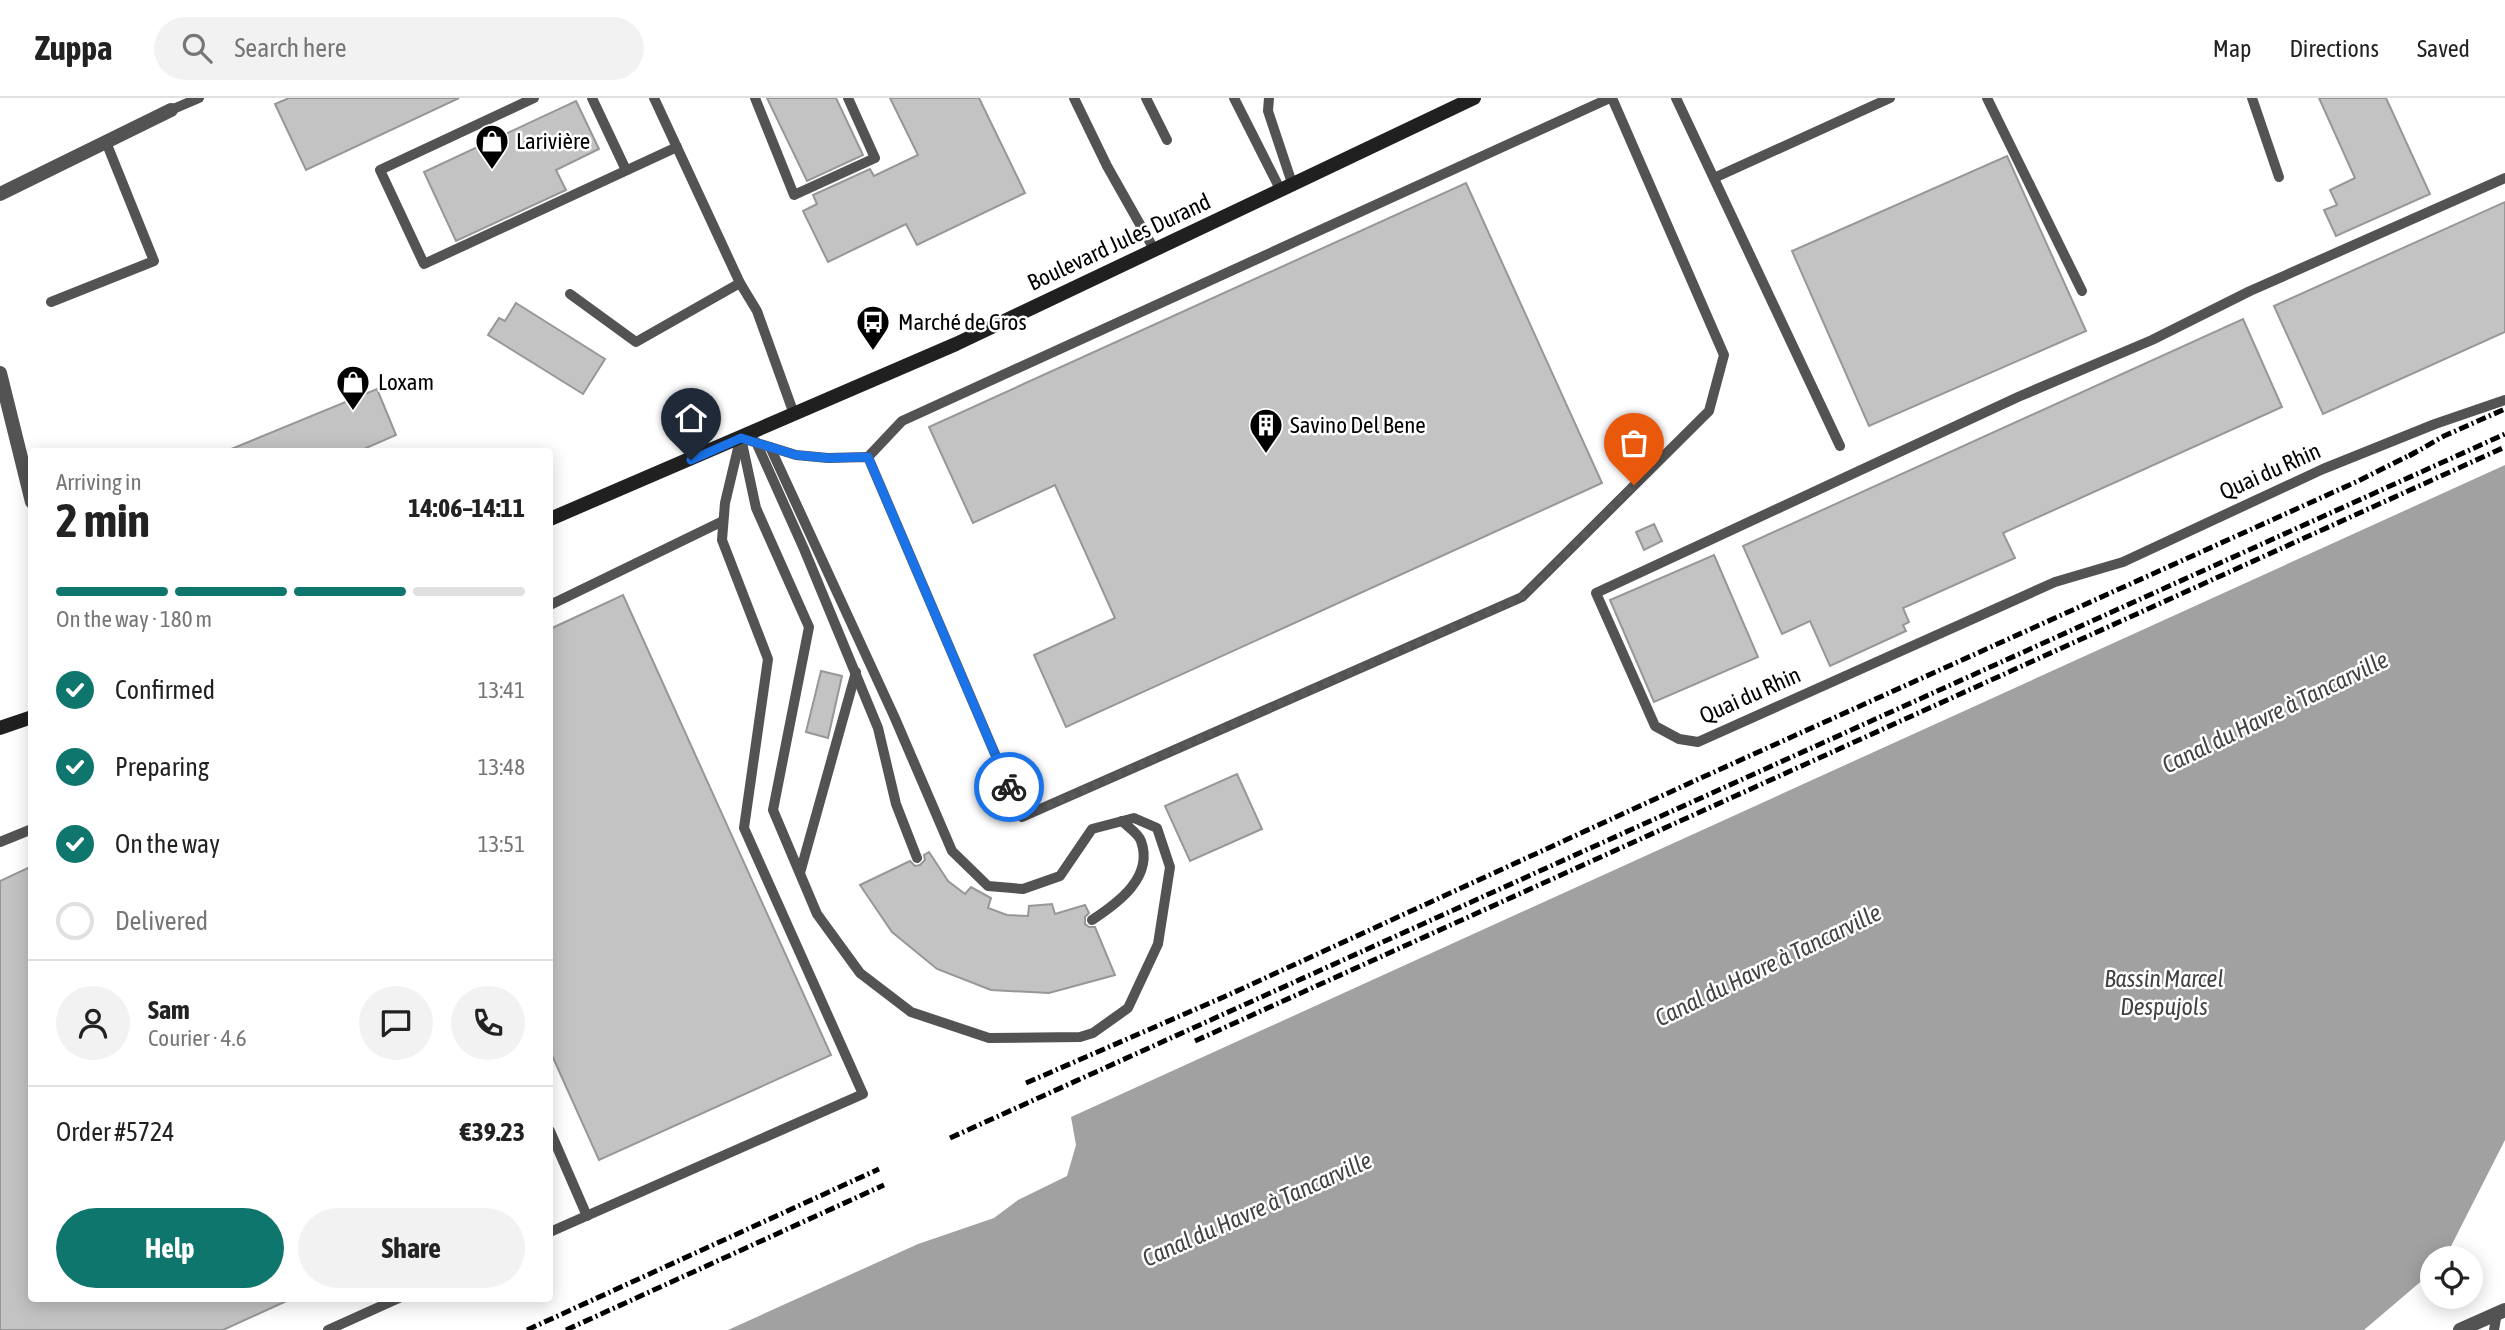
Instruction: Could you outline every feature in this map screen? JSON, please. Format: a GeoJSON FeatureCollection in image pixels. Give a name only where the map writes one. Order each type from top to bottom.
{"type":"FeatureCollection","features":[{"type":"Feature","properties":{"kind":"main road","name":"Boulevard Jules Durand"},"geometry":{"type":"LineString","coordinates":[[553,518],[956,344],[1474,98]]}},
{"type":"Feature","properties":{"kind":"main road"},"geometry":{"type":"LineString","coordinates":[[0,728],[28,718]]}},
{"type":"Feature","properties":{"kind":"street"},"geometry":{"type":"LineString","coordinates":[[0,194],[171,110]]}},
{"type":"Feature","properties":{"kind":"street"},"geometry":{"type":"LineString","coordinates":[[0,373],[28,486]]}},
{"type":"Feature","properties":{"kind":"street"},"geometry":{"type":"LineString","coordinates":[[2460,1330],[2501,1311]]}},
{"type":"Feature","properties":{"kind":"lane"},"geometry":{"type":"LineString","coordinates":[[171,110],[199,98]]}},
{"type":"Feature","properties":{"kind":"lane"},"geometry":{"type":"LineString","coordinates":[[534,98],[380,170],[424,264],[677,147]]}},
{"type":"Feature","properties":{"kind":"lane"},"geometry":{"type":"LineString","coordinates":[[592,98],[626,170]]}},
{"type":"Feature","properties":{"kind":"lane"},"geometry":{"type":"LineString","coordinates":[[654,98],[740,283],[758,311],[794,414]]}},
{"type":"Feature","properties":{"kind":"lane"},"geometry":{"type":"LineString","coordinates":[[755,98],[794,195],[875,158],[848,98]]}},
{"type":"Feature","properties":{"kind":"lane"},"geometry":{"type":"LineString","coordinates":[[1074,98],[1107,166],[1155,251]]}},
{"type":"Feature","properties":{"kind":"lane"},"geometry":{"type":"LineString","coordinates":[[1146,98],[1167,140]]}},
{"type":"Feature","properties":{"kind":"lane"},"geometry":{"type":"LineString","coordinates":[[1234,98],[1287,188]]}},
{"type":"Feature","properties":{"kind":"lane"},"geometry":{"type":"LineString","coordinates":[[1269,98],[1268,111],[1287,188]]}},
{"type":"Feature","properties":{"kind":"lane"},"geometry":{"type":"LineString","coordinates":[[741,438],[796,455],[828,458],[868,457],[902,421],[1611,98],[1724,355],[1709,411],[1522,597],[1022,817],[868,457]]}},
{"type":"Feature","properties":{"kind":"lane"},"geometry":{"type":"LineString","coordinates":[[1676,98],[1840,446]]}},
{"type":"Feature","properties":{"kind":"lane"},"geometry":{"type":"LineString","coordinates":[[1714,178],[1890,98]]}},
{"type":"Feature","properties":{"kind":"lane"},"geometry":{"type":"LineString","coordinates":[[1987,98],[2082,291]]}},
{"type":"Feature","properties":{"kind":"lane"},"geometry":{"type":"LineString","coordinates":[[2252,98],[2279,177]]}},
{"type":"Feature","properties":{"kind":"lane"},"geometry":{"type":"LineString","coordinates":[[51,302],[154,261],[106,142]]}},
{"type":"Feature","properties":{"kind":"lane","name":"Quai du Rhin"},"geometry":{"type":"LineString","coordinates":[[2505,178],[2250,291],[2152,340],[2018,397],[1596,593],[1655,726],[1679,739],[1698,742],[2055,582],[2123,562],[2323,469],[2435,424],[2505,400]]}},
{"type":"Feature","properties":{"kind":"lane"},"geometry":{"type":"LineString","coordinates":[[570,294],[636,342],[740,283]]}},
{"type":"Feature","properties":{"kind":"lane"},"geometry":{"type":"LineString","coordinates":[[741,438],[756,508],[809,627],[773,810],[817,914],[860,973],[911,1012],[989,1038],[1080,1037],[1093,1033],[1128,1008],[1158,944],[1170,867],[1157,828],[1134,818],[1092,829],[1060,876],[1023,888],[988,886],[952,851],[894,716],[770,447]]}},
{"type":"Feature","properties":{"kind":"lane"},"geometry":{"type":"LineString","coordinates":[[553,1231],[863,1094],[744,828],[768,659],[722,540],[724,503],[741,438]]}},
{"type":"Feature","properties":{"kind":"lane"},"geometry":{"type":"LineString","coordinates":[[755,442],[804,550],[878,728],[896,804],[917,858]]}},
{"type":"Feature","properties":{"kind":"lane"},"geometry":{"type":"LineString","coordinates":[[553,604],[723,521]]}},
{"type":"Feature","properties":{"kind":"lane"},"geometry":{"type":"LineString","coordinates":[[800,873],[856,672]]}},
{"type":"Feature","properties":{"kind":"lane"},"geometry":{"type":"LineString","coordinates":[[1092,920],[1116,904],[1135,884],[1145,864],[1141,839],[1122,821]]}},
{"type":"Feature","properties":{"kind":"lane"},"geometry":{"type":"LineString","coordinates":[[0,842],[28,830]]}},
{"type":"Feature","properties":{"kind":"lane"},"geometry":{"type":"LineString","coordinates":[[553,1138],[587,1216]]}},
{"type":"Feature","properties":{"kind":"lane"},"geometry":{"type":"LineString","coordinates":[[328,1330],[390,1302]]}},
{"type":"Feature","properties":{"kind":"lane"},"geometry":{"type":"LineString","coordinates":[[2494,1330],[2501,1311]]}},
{"type":"Feature","properties":{"kind":"water","name":"Bassin Marcel Despujols"},"geometry":{"type":"Polygon","coordinates":[[[2505,465],[2505,1140],[2451,1246],[2420,1246],[2420,1282],[2364,1330],[728,1330],[918,1244],[994,1218],[1018,1200],[1067,1176],[1076,1145],[1071,1117],[2505,465]]]}},
{"type":"Feature","properties":{"kind":"building"},"geometry":{"type":"Polygon","coordinates":[[[289,98],[459,98],[306,170],[275,104],[289,98]]]}},
{"type":"Feature","properties":{"kind":"building"},"geometry":{"type":"Polygon","coordinates":[[[767,98],[836,98],[863,155],[807,181],[767,98]]]}},
{"type":"Feature","properties":{"kind":"building"},"geometry":{"type":"Polygon","coordinates":[[[890,98],[979,98],[1025,193],[917,245],[906,224],[828,262],[803,211],[817,204],[813,195],[870,169],[874,176],[918,155],[890,98]]]}},
{"type":"Feature","properties":{"kind":"building"},"geometry":{"type":"Polygon","coordinates":[[[2319,98],[2386,98],[2430,194],[2336,236],[2324,210],[2337,205],[2330,190],[2355,178],[2319,98]]]}},
{"type":"Feature","properties":{"kind":"building","name":"Larivière"},"geometry":{"type":"Polygon","coordinates":[[[576,101],[599,149],[556,170],[566,190],[456,241],[424,172],[576,101]]]}},
{"type":"Feature","properties":{"kind":"building"},"geometry":{"type":"Polygon","coordinates":[[[2007,156],[2086,331],[1869,426],[1792,251],[2007,156]]]}},
{"type":"Feature","properties":{"kind":"building","name":"Savino Del Bene"},"geometry":{"type":"Polygon","coordinates":[[[1466,183],[1602,483],[1066,727],[1034,655],[1115,618],[1055,485],[973,523],[929,427],[1466,183]]]}},
{"type":"Feature","properties":{"kind":"building"},"geometry":{"type":"Polygon","coordinates":[[[2505,202],[2505,332],[2323,414],[2274,306],[2505,202]]]}},
{"type":"Feature","properties":{"kind":"building"},"geometry":{"type":"Polygon","coordinates":[[[516,303],[605,359],[583,394],[488,335],[499,318],[505,321],[516,303]]]}},
{"type":"Feature","properties":{"kind":"building"},"geometry":{"type":"Polygon","coordinates":[[[2243,319],[2282,407],[2003,533],[2015,558],[1903,608],[1909,622],[1903,625],[1906,631],[1830,666],[1810,621],[1782,634],[1743,546],[2243,319]]]}},
{"type":"Feature","properties":{"kind":"building","name":"Loxam"},"geometry":{"type":"Polygon","coordinates":[[[377,389],[396,435],[366,448],[234,448],[377,389]]]}},
{"type":"Feature","properties":{"kind":"building"},"geometry":{"type":"Polygon","coordinates":[[[1654,524],[1662,541],[1644,550],[1636,532],[1654,524]]]}},
{"type":"Feature","properties":{"kind":"building"},"geometry":{"type":"Polygon","coordinates":[[[1714,555],[1758,657],[1654,702],[1610,600],[1714,555]]]}},
{"type":"Feature","properties":{"kind":"building"},"geometry":{"type":"Polygon","coordinates":[[[623,595],[831,1055],[599,1160],[553,1058],[553,628],[623,595]]]}},
{"type":"Feature","properties":{"kind":"building"},"geometry":{"type":"Polygon","coordinates":[[[821,671],[842,676],[828,738],[806,732],[821,671]]]}},
{"type":"Feature","properties":{"kind":"building"},"geometry":{"type":"Polygon","coordinates":[[[1237,774],[1262,829],[1190,861],[1165,806],[1237,774]]]}},
{"type":"Feature","properties":{"kind":"building"},"geometry":{"type":"Polygon","coordinates":[[[929,852],[948,881],[965,894],[971,887],[991,898],[988,908],[1007,915],[1028,916],[1029,906],[1052,904],[1055,914],[1085,905],[1089,913],[1085,917],[1085,924],[1095,927],[1115,975],[1049,993],[991,990],[937,969],[892,932],[860,885],[910,861],[915,866],[920,865],[925,860],[924,855],[929,852]]]}},
{"type":"Feature","properties":{"kind":"building"},"geometry":{"type":"Polygon","coordinates":[[[28,868],[28,1302],[284,1302],[223,1330],[0,1330],[0,881],[28,868]]]}},
{"type":"Feature","properties":{"kind":"railway"},"geometry":{"type":"LineString","coordinates":[[2409,456],[2444,436],[2505,409]]}},
{"type":"Feature","properties":{"kind":"railway"},"geometry":{"type":"LineString","coordinates":[[950,1138],[2505,434]]}},
{"type":"Feature","properties":{"kind":"railway"},"geometry":{"type":"LineString","coordinates":[[1195,1041],[2505,447]]}},
{"type":"Feature","properties":{"kind":"railway"},"geometry":{"type":"LineString","coordinates":[[1026,1083],[1226,996],[2356,482],[2416,452]]}},
{"type":"Feature","properties":{"kind":"railway"},"geometry":{"type":"LineString","coordinates":[[527,1330],[879,1169]]}},
{"type":"Feature","properties":{"kind":"railway"},"geometry":{"type":"LineString","coordinates":[[566,1330],[884,1185]]}},
{"type":"Feature","properties":{"kind":"way so far"},"geometry":{"type":"LineString","coordinates":[[1009,787],[1022,817],[1522,597],[1634,485]]}},
{"type":"Feature","properties":{"kind":"place","name":"Larivière"},"geometry":{"type":"Point","coordinates":[492,171]}},
{"type":"Feature","properties":{"kind":"place","name":"Marché de Gros"},"geometry":{"type":"Point","coordinates":[873,352]}},
{"type":"Feature","properties":{"kind":"place","name":"Loxam"},"geometry":{"type":"Point","coordinates":[353,412]}},
{"type":"Feature","properties":{"kind":"place","name":"Savino Del Bene"},"geometry":{"type":"Point","coordinates":[1266,455]}},
{"type":"Feature","properties":{"kind":"route"},"geometry":{"type":"LineString","coordinates":[[691,460],[741,438],[796,455],[828,458],[868,457],[1009,787]]}},
{"type":"Feature","properties":{"kind":"water label","name":"Canal du Havre à Tancarville"},"geometry":{"type":"Point","coordinates":[2275,712]}},
{"type":"Feature","properties":{"kind":"water label","name":"Canal du Havre à Tancarville"},"geometry":{"type":"Point","coordinates":[1768,965]}},
{"type":"Feature","properties":{"kind":"water label","name":"Canal du Havre à Tancarville"},"geometry":{"type":"Point","coordinates":[1257,1209]}}]}
